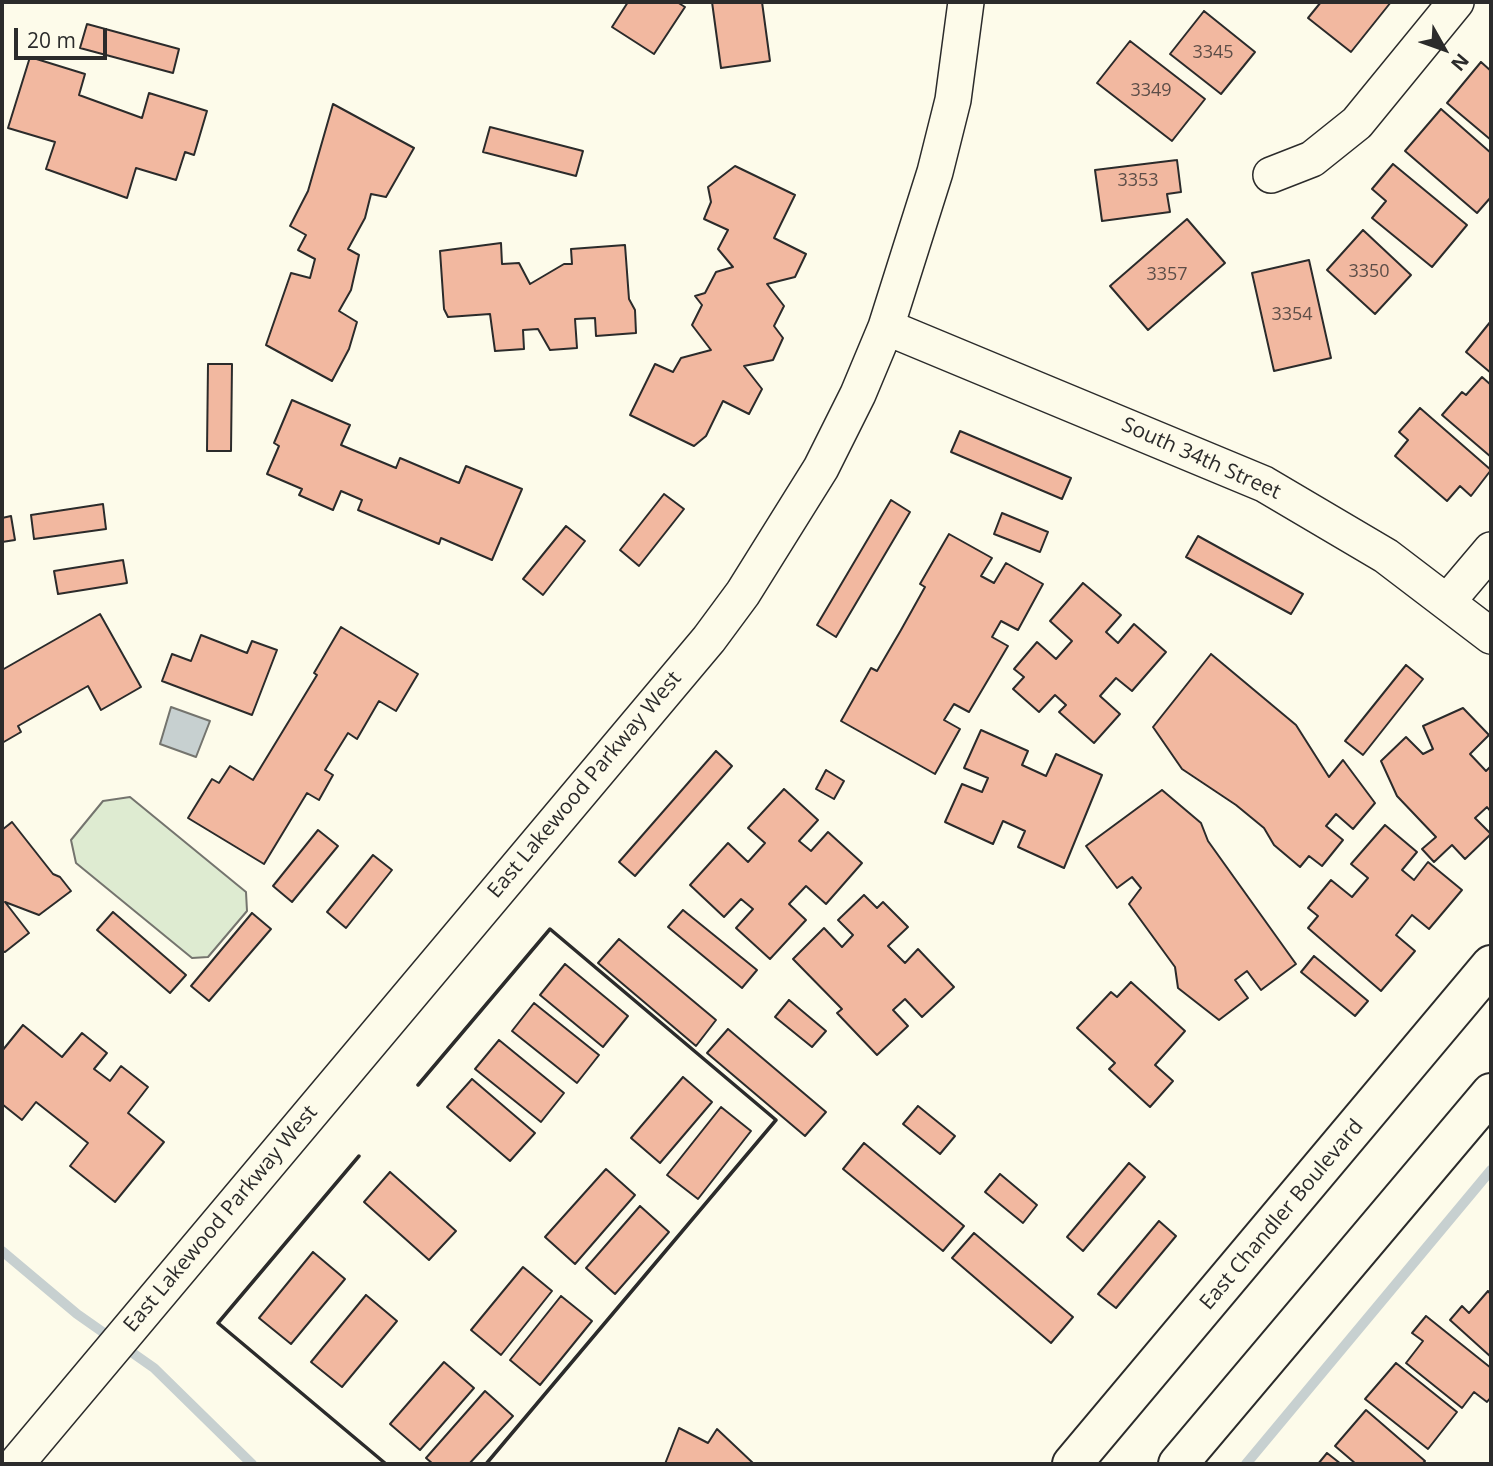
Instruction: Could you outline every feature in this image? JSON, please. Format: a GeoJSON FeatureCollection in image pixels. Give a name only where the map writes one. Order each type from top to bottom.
{"type":"FeatureCollection","features":[{"type":"Feature","properties":{"kind":"main road","name":"East Chandler Boulevard"},"geometry":{"type":"LineString","coordinates":[[1072,1464],[1491,965]]}},
{"type":"Feature","properties":{"kind":"main road"},"geometry":{"type":"LineString","coordinates":[[1178,1464],[1491,1093]]}},
{"type":"Feature","properties":{"kind":"street","name":"East Lakewood Parkway West"},"geometry":{"type":"LineString","coordinates":[[16,1464],[709,639],[743,593],[821,468],[858,394],[886,327],[912,250],[953,100],[966,2]]}},
{"type":"Feature","properties":{"kind":"street"},"geometry":{"type":"LineString","coordinates":[[1271,175],[1311,159],[1357,123],[1456,2]]}},
{"type":"Feature","properties":{"kind":"street","name":"South 34th Street"},"geometry":{"type":"LineString","coordinates":[[886,327],[1264,484],[1345,530],[1447,601],[1491,636]]}},
{"type":"Feature","properties":{"kind":"street"},"geometry":{"type":"LineString","coordinates":[[1447,601],[1491,550]]}},
{"type":"Feature","properties":{"kind":"green space"},"geometry":{"type":"Polygon","coordinates":[[[130,797],[246,892],[247,911],[208,957],[192,958],[76,863],[71,840],[103,801],[130,797]]]}},
{"type":"Feature","properties":{"kind":"shaded area"},"geometry":{"type":"Polygon","coordinates":[[[171,707],[210,721],[196,757],[160,744],[171,707]]]}},
{"type":"Feature","properties":{"kind":"building"},"geometry":{"type":"Polygon","coordinates":[[[628,2],[677,2],[685,7],[654,54],[612,27],[628,2]]]}},
{"type":"Feature","properties":{"kind":"building"},"geometry":{"type":"Polygon","coordinates":[[[712,2],[762,2],[770,61],[721,68],[712,2]]]}},
{"type":"Feature","properties":{"kind":"building"},"geometry":{"type":"Polygon","coordinates":[[[1321,2],[1391,2],[1351,52],[1308,18],[1321,2]]]}},
{"type":"Feature","properties":{"kind":"building"},"geometry":{"type":"Polygon","coordinates":[[[1204,11],[1255,52],[1221,94],[1170,54],[1204,11]]]}},
{"type":"Feature","properties":{"kind":"building"},"geometry":{"type":"Polygon","coordinates":[[[87,24],[179,49],[173,73],[80,48],[87,24]]]}},
{"type":"Feature","properties":{"kind":"building"},"geometry":{"type":"Polygon","coordinates":[[[1130,41],[1205,99],[1172,141],[1097,83],[1130,41]]]}},
{"type":"Feature","properties":{"kind":"building"},"geometry":{"type":"Polygon","coordinates":[[[30,57],[85,74],[79,95],[142,118],[149,93],[207,111],[194,155],[185,152],[176,180],[136,168],[127,198],[46,169],[55,142],[8,128],[30,57]]]}},
{"type":"Feature","properties":{"kind":"building"},"geometry":{"type":"Polygon","coordinates":[[[1481,62],[1491,71],[1491,140],[1447,103],[1481,62]]]}},
{"type":"Feature","properties":{"kind":"building"},"geometry":{"type":"Polygon","coordinates":[[[333,104],[414,148],[386,197],[371,194],[365,218],[348,249],[359,255],[351,290],[339,311],[357,322],[349,349],[332,381],[266,345],[291,273],[310,278],[315,259],[298,250],[306,235],[290,226],[308,191],[333,104]]]}},
{"type":"Feature","properties":{"kind":"building"},"geometry":{"type":"Polygon","coordinates":[[[1441,109],[1491,153],[1491,197],[1477,213],[1405,151],[1441,109]]]}},
{"type":"Feature","properties":{"kind":"building"},"geometry":{"type":"Polygon","coordinates":[[[490,127],[583,151],[576,176],[483,152],[490,127]]]}},
{"type":"Feature","properties":{"kind":"building"},"geometry":{"type":"Polygon","coordinates":[[[1177,160],[1181,192],[1167,194],[1170,212],[1102,221],[1095,170],[1177,160]]]}},
{"type":"Feature","properties":{"kind":"building"},"geometry":{"type":"Polygon","coordinates":[[[1393,164],[1467,225],[1432,267],[1372,218],[1386,201],[1372,189],[1393,164]]]}},
{"type":"Feature","properties":{"kind":"building"},"geometry":{"type":"Polygon","coordinates":[[[735,166],[795,195],[774,238],[806,254],[795,277],[767,284],[784,306],[774,326],[783,338],[773,360],[744,366],[762,389],[749,414],[723,401],[706,436],[694,446],[630,415],[655,364],[673,372],[681,358],[711,350],[692,325],[702,305],[695,296],[705,293],[716,272],[733,267],[718,249],[728,230],[704,219],[711,202],[708,187],[735,166]]]}},
{"type":"Feature","properties":{"kind":"building"},"geometry":{"type":"Polygon","coordinates":[[[1187,219],[1225,263],[1148,330],[1110,286],[1187,219]]]}},
{"type":"Feature","properties":{"kind":"building"},"geometry":{"type":"Polygon","coordinates":[[[1363,230],[1411,275],[1375,314],[1327,270],[1363,230]]]}},
{"type":"Feature","properties":{"kind":"building"},"geometry":{"type":"Polygon","coordinates":[[[501,243],[502,264],[519,263],[530,284],[564,264],[572,264],[571,249],[625,245],[629,299],[635,310],[636,333],[596,336],[595,318],[575,319],[577,348],[550,350],[538,329],[523,330],[524,349],[495,351],[490,314],[448,317],[444,309],[440,251],[501,243]]]}},
{"type":"Feature","properties":{"kind":"building"},"geometry":{"type":"Polygon","coordinates":[[[1309,260],[1331,358],[1274,371],[1252,273],[1309,260]]]}},
{"type":"Feature","properties":{"kind":"building"},"geometry":{"type":"Polygon","coordinates":[[[1491,321],[1491,373],[1466,352],[1491,321]]]}},
{"type":"Feature","properties":{"kind":"building"},"geometry":{"type":"Polygon","coordinates":[[[208,364],[232,364],[231,451],[207,451],[208,364]]]}},
{"type":"Feature","properties":{"kind":"building"},"geometry":{"type":"Polygon","coordinates":[[[1482,377],[1491,385],[1491,457],[1442,415],[1462,392],[1466,395],[1482,377]]]}},
{"type":"Feature","properties":{"kind":"building"},"geometry":{"type":"Polygon","coordinates":[[[292,400],[350,425],[341,445],[396,468],[400,458],[459,483],[466,466],[522,489],[492,560],[441,538],[439,544],[358,510],[362,500],[341,491],[333,510],[299,495],[302,489],[267,474],[279,446],[274,443],[292,400]]]}},
{"type":"Feature","properties":{"kind":"building"},"geometry":{"type":"Polygon","coordinates":[[[1420,408],[1491,470],[1471,496],[1460,486],[1447,501],[1395,456],[1408,440],[1399,432],[1420,408]]]}},
{"type":"Feature","properties":{"kind":"building"},"geometry":{"type":"Polygon","coordinates":[[[960,431],[1071,478],[1062,499],[951,452],[960,431]]]}},
{"type":"Feature","properties":{"kind":"building"},"geometry":{"type":"Polygon","coordinates":[[[664,494],[684,509],[639,566],[620,550],[664,494]]]}},
{"type":"Feature","properties":{"kind":"building"},"geometry":{"type":"Polygon","coordinates":[[[891,500],[910,512],[836,637],[817,625],[891,500]]]}},
{"type":"Feature","properties":{"kind":"building"},"geometry":{"type":"Polygon","coordinates":[[[103,504],[106,529],[34,539],[31,515],[103,504]]]}},
{"type":"Feature","properties":{"kind":"building"},"geometry":{"type":"Polygon","coordinates":[[[1002,513],[1048,532],[1040,552],[994,534],[1002,513]]]}},
{"type":"Feature","properties":{"kind":"building"},"geometry":{"type":"Polygon","coordinates":[[[11,516],[15,540],[2,542],[2,518],[11,516]]]}},
{"type":"Feature","properties":{"kind":"building"},"geometry":{"type":"Polygon","coordinates":[[[566,526],[585,541],[543,595],[523,579],[566,526]]]}},
{"type":"Feature","properties":{"kind":"building"},"geometry":{"type":"Polygon","coordinates":[[[949,534],[992,558],[981,576],[994,583],[1006,563],[1043,584],[1018,630],[1001,621],[992,637],[1008,646],[969,712],[954,704],[944,720],[960,729],[935,774],[841,721],[871,668],[877,671],[901,630],[925,587],[920,584],[949,534]]]}},
{"type":"Feature","properties":{"kind":"building"},"geometry":{"type":"Polygon","coordinates":[[[1198,536],[1303,594],[1291,614],[1186,557],[1198,536]]]}},
{"type":"Feature","properties":{"kind":"building"},"geometry":{"type":"Polygon","coordinates":[[[123,560],[127,583],[58,594],[54,571],[123,560]]]}},
{"type":"Feature","properties":{"kind":"building"},"geometry":{"type":"Polygon","coordinates":[[[1083,583],[1121,615],[1106,632],[1118,643],[1134,624],[1166,652],[1132,691],[1116,678],[1100,696],[1120,714],[1094,743],[1059,712],[1066,705],[1055,695],[1039,712],[1013,689],[1024,677],[1014,669],[1037,642],[1056,659],[1072,641],[1050,621],[1083,583]]]}},
{"type":"Feature","properties":{"kind":"building"},"geometry":{"type":"Polygon","coordinates":[[[100,614],[141,687],[101,710],[88,686],[18,726],[21,732],[2,743],[2,670],[100,614]]]}},
{"type":"Feature","properties":{"kind":"building"},"geometry":{"type":"Polygon","coordinates":[[[341,627],[418,674],[396,711],[379,701],[357,739],[348,733],[325,770],[333,775],[319,800],[307,793],[264,864],[188,818],[212,779],[219,783],[230,766],[253,780],[317,675],[314,673],[341,627]]]}},
{"type":"Feature","properties":{"kind":"building"},"geometry":{"type":"Polygon","coordinates":[[[201,635],[247,653],[252,641],[277,650],[252,715],[162,681],[172,654],[191,661],[201,635]]]}},
{"type":"Feature","properties":{"kind":"building"},"geometry":{"type":"Polygon","coordinates":[[[1211,654],[1296,725],[1329,777],[1343,760],[1375,803],[1353,829],[1336,814],[1326,826],[1343,840],[1322,866],[1309,856],[1300,867],[1274,845],[1264,828],[1236,805],[1182,769],[1153,727],[1211,654]]]}},
{"type":"Feature","properties":{"kind":"building"},"geometry":{"type":"Polygon","coordinates":[[[1406,665],[1423,679],[1363,755],[1345,741],[1406,665]]]}},
{"type":"Feature","properties":{"kind":"building"},"geometry":{"type":"Polygon","coordinates":[[[1463,708],[1489,735],[1470,754],[1486,771],[1491,766],[1491,812],[1487,807],[1475,818],[1491,834],[1465,859],[1452,845],[1434,862],[1422,849],[1436,837],[1397,796],[1381,761],[1406,737],[1423,754],[1433,749],[1423,726],[1463,708]]]}},
{"type":"Feature","properties":{"kind":"building"},"geometry":{"type":"Polygon","coordinates":[[[981,730],[1028,751],[1022,765],[1046,776],[1056,754],[1102,775],[1064,868],[1018,847],[1025,831],[1003,821],[993,844],[945,822],[962,784],[982,792],[988,778],[964,768],[981,730]]]}},
{"type":"Feature","properties":{"kind":"building"},"geometry":{"type":"Polygon","coordinates":[[[716,751],[732,766],[635,876],[619,862],[716,751]]]}},
{"type":"Feature","properties":{"kind":"building"},"geometry":{"type":"Polygon","coordinates":[[[826,770],[844,781],[834,799],[816,789],[826,770]]]}},
{"type":"Feature","properties":{"kind":"building"},"geometry":{"type":"Polygon","coordinates":[[[784,789],[818,820],[799,841],[811,851],[828,832],[862,863],[826,904],[806,886],[789,904],[806,920],[770,959],[736,928],[753,909],[741,899],[724,917],[690,885],[728,843],[748,862],[765,843],[748,828],[784,789]]]}},
{"type":"Feature","properties":{"kind":"building"},"geometry":{"type":"Polygon","coordinates":[[[1162,790],[1201,823],[1208,841],[1296,964],[1261,990],[1247,971],[1235,980],[1248,998],[1219,1020],[1178,988],[1175,967],[1129,904],[1141,888],[1132,877],[1117,888],[1086,846],[1162,790]]]}},
{"type":"Feature","properties":{"kind":"building"},"geometry":{"type":"Polygon","coordinates":[[[12,822],[53,874],[60,877],[71,891],[39,915],[5,902],[29,933],[5,952],[2,951],[2,830],[12,822]]]}},
{"type":"Feature","properties":{"kind":"building"},"geometry":{"type":"Polygon","coordinates":[[[1385,825],[1417,852],[1402,870],[1414,880],[1428,862],[1462,890],[1429,929],[1412,915],[1396,935],[1415,951],[1381,991],[1308,928],[1318,916],[1308,908],[1331,880],[1352,897],[1368,878],[1351,864],[1385,825]]]}},
{"type":"Feature","properties":{"kind":"building"},"geometry":{"type":"Polygon","coordinates":[[[318,830],[338,846],[292,902],[273,886],[318,830]]]}},
{"type":"Feature","properties":{"kind":"building"},"geometry":{"type":"Polygon","coordinates":[[[373,855],[392,870],[346,928],[327,912],[373,855]]]}},
{"type":"Feature","properties":{"kind":"building"},"geometry":{"type":"Polygon","coordinates":[[[864,895],[877,908],[883,902],[908,927],[888,946],[905,963],[918,949],[954,987],[922,1017],[905,999],[893,1010],[908,1026],[877,1055],[837,1013],[842,1009],[793,959],[824,928],[842,947],[853,935],[838,920],[864,895]]]}},
{"type":"Feature","properties":{"kind":"building"},"geometry":{"type":"Polygon","coordinates":[[[683,910],[757,970],[742,988],[668,927],[683,910]]]}},
{"type":"Feature","properties":{"kind":"building"},"geometry":{"type":"Polygon","coordinates":[[[113,912],[186,975],[170,993],[97,930],[113,912]]]}},
{"type":"Feature","properties":{"kind":"building"},"geometry":{"type":"Polygon","coordinates":[[[252,913],[271,929],[209,1001],[191,986],[252,913]]]}},
{"type":"Feature","properties":{"kind":"building"},"geometry":{"type":"Polygon","coordinates":[[[619,939],[716,1020],[696,1046],[598,963],[619,939]]]}},
{"type":"Feature","properties":{"kind":"building"},"geometry":{"type":"Polygon","coordinates":[[[1314,956],[1368,1001],[1355,1016],[1301,972],[1314,956]]]}},
{"type":"Feature","properties":{"kind":"building"},"geometry":{"type":"Polygon","coordinates":[[[565,964],[628,1016],[603,1047],[540,995],[565,964]]]}},
{"type":"Feature","properties":{"kind":"building"},"geometry":{"type":"Polygon","coordinates":[[[1131,982],[1185,1031],[1155,1065],[1173,1081],[1150,1107],[1109,1069],[1115,1063],[1077,1028],[1111,992],[1117,997],[1131,982]]]}},
{"type":"Feature","properties":{"kind":"building"},"geometry":{"type":"Polygon","coordinates":[[[789,1000],[826,1031],[812,1047],[775,1017],[789,1000]]]}},
{"type":"Feature","properties":{"kind":"building"},"geometry":{"type":"Polygon","coordinates":[[[534,1003],[599,1055],[577,1083],[512,1031],[534,1003]]]}},
{"type":"Feature","properties":{"kind":"building"},"geometry":{"type":"Polygon","coordinates":[[[23,1025],[62,1057],[82,1033],[107,1053],[94,1069],[110,1081],[121,1066],[148,1087],[128,1113],[164,1142],[115,1202],[70,1166],[88,1143],[36,1102],[22,1120],[2,1104],[2,1051],[23,1025]]]}},
{"type":"Feature","properties":{"kind":"building"},"geometry":{"type":"Polygon","coordinates":[[[728,1029],[826,1112],[805,1136],[707,1053],[728,1029]]]}},
{"type":"Feature","properties":{"kind":"building"},"geometry":{"type":"Polygon","coordinates":[[[499,1040],[564,1093],[541,1122],[475,1069],[499,1040]]]}},
{"type":"Feature","properties":{"kind":"building"},"geometry":{"type":"Polygon","coordinates":[[[683,1077],[712,1102],[660,1163],[631,1138],[683,1077]]]}},
{"type":"Feature","properties":{"kind":"building"},"geometry":{"type":"Polygon","coordinates":[[[472,1079],[535,1133],[510,1161],[447,1107],[472,1079]]]}},
{"type":"Feature","properties":{"kind":"building"},"geometry":{"type":"Polygon","coordinates":[[[918,1106],[955,1136],[940,1154],[903,1124],[918,1106]]]}},
{"type":"Feature","properties":{"kind":"building"},"geometry":{"type":"Polygon","coordinates":[[[721,1107],[751,1131],[698,1199],[667,1175],[721,1107]]]}},
{"type":"Feature","properties":{"kind":"building"},"geometry":{"type":"Polygon","coordinates":[[[864,1143],[964,1226],[943,1251],[843,1169],[864,1143]]]}},
{"type":"Feature","properties":{"kind":"building"},"geometry":{"type":"Polygon","coordinates":[[[1129,1163],[1145,1177],[1083,1251],[1067,1237],[1129,1163]]]}},
{"type":"Feature","properties":{"kind":"building"},"geometry":{"type":"Polygon","coordinates":[[[606,1169],[635,1195],[575,1264],[545,1237],[606,1169]]]}},
{"type":"Feature","properties":{"kind":"building"},"geometry":{"type":"Polygon","coordinates":[[[390,1172],[456,1231],[429,1260],[364,1202],[390,1172]]]}},
{"type":"Feature","properties":{"kind":"building"},"geometry":{"type":"Polygon","coordinates":[[[1000,1174],[1037,1205],[1023,1223],[985,1192],[1000,1174]]]}},
{"type":"Feature","properties":{"kind":"building"},"geometry":{"type":"Polygon","coordinates":[[[640,1206],[669,1232],[615,1294],[586,1268],[640,1206]]]}},
{"type":"Feature","properties":{"kind":"building"},"geometry":{"type":"Polygon","coordinates":[[[1159,1221],[1176,1236],[1116,1308],[1098,1294],[1159,1221]]]}},
{"type":"Feature","properties":{"kind":"building"},"geometry":{"type":"Polygon","coordinates":[[[974,1233],[1073,1317],[1051,1343],[952,1258],[974,1233]]]}},
{"type":"Feature","properties":{"kind":"building"},"geometry":{"type":"Polygon","coordinates":[[[313,1252],[345,1279],[291,1344],[259,1318],[313,1252]]]}},
{"type":"Feature","properties":{"kind":"building"},"geometry":{"type":"Polygon","coordinates":[[[523,1267],[552,1291],[501,1355],[471,1330],[523,1267]]]}},
{"type":"Feature","properties":{"kind":"building"},"geometry":{"type":"Polygon","coordinates":[[[1488,1291],[1491,1295],[1491,1357],[1450,1320],[1462,1306],[1469,1313],[1488,1291]]]}},
{"type":"Feature","properties":{"kind":"building"},"geometry":{"type":"Polygon","coordinates":[[[366,1295],[397,1321],[342,1387],[311,1362],[366,1295]]]}},
{"type":"Feature","properties":{"kind":"building"},"geometry":{"type":"Polygon","coordinates":[[[561,1296],[592,1321],[540,1385],[510,1360],[561,1296]]]}},
{"type":"Feature","properties":{"kind":"building"},"geometry":{"type":"Polygon","coordinates":[[[1426,1316],[1491,1368],[1491,1397],[1487,1402],[1474,1392],[1462,1408],[1406,1363],[1423,1341],[1412,1333],[1426,1316]]]}},
{"type":"Feature","properties":{"kind":"building"},"geometry":{"type":"Polygon","coordinates":[[[444,1362],[474,1388],[420,1450],[390,1424],[444,1362]]]}},
{"type":"Feature","properties":{"kind":"building"},"geometry":{"type":"Polygon","coordinates":[[[1396,1363],[1457,1412],[1428,1449],[1365,1399],[1396,1363]]]}},
{"type":"Feature","properties":{"kind":"building"},"geometry":{"type":"Polygon","coordinates":[[[485,1391],[513,1416],[469,1464],[433,1464],[426,1458],[485,1391]]]}},
{"type":"Feature","properties":{"kind":"building"},"geometry":{"type":"Polygon","coordinates":[[[1366,1410],[1425,1461],[1422,1464],[1356,1464],[1335,1446],[1366,1410]]]}},
{"type":"Feature","properties":{"kind":"building"},"geometry":{"type":"Polygon","coordinates":[[[679,1428],[708,1443],[717,1429],[754,1464],[665,1464],[679,1428]]]}},
{"type":"Feature","properties":{"kind":"building"},"geometry":{"type":"Polygon","coordinates":[[[1327,1453],[1341,1464],[1318,1464],[1327,1453]]]}},
{"type":"Feature","properties":{"kind":"waterway"},"geometry":{"type":"LineString","coordinates":[[1246,1464],[1491,1170]]}},
{"type":"Feature","properties":{"kind":"waterway"},"geometry":{"type":"LineString","coordinates":[[2,1251],[77,1314],[154,1368],[252,1464]]}},
{"type":"Feature","properties":{"kind":"wall"},"geometry":{"type":"LineString","coordinates":[[418,1085],[550,929],[776,1120],[486,1464]]}},
{"type":"Feature","properties":{"kind":"wall"},"geometry":{"type":"LineString","coordinates":[[359,1156],[218,1323],[386,1464]]}}]}
